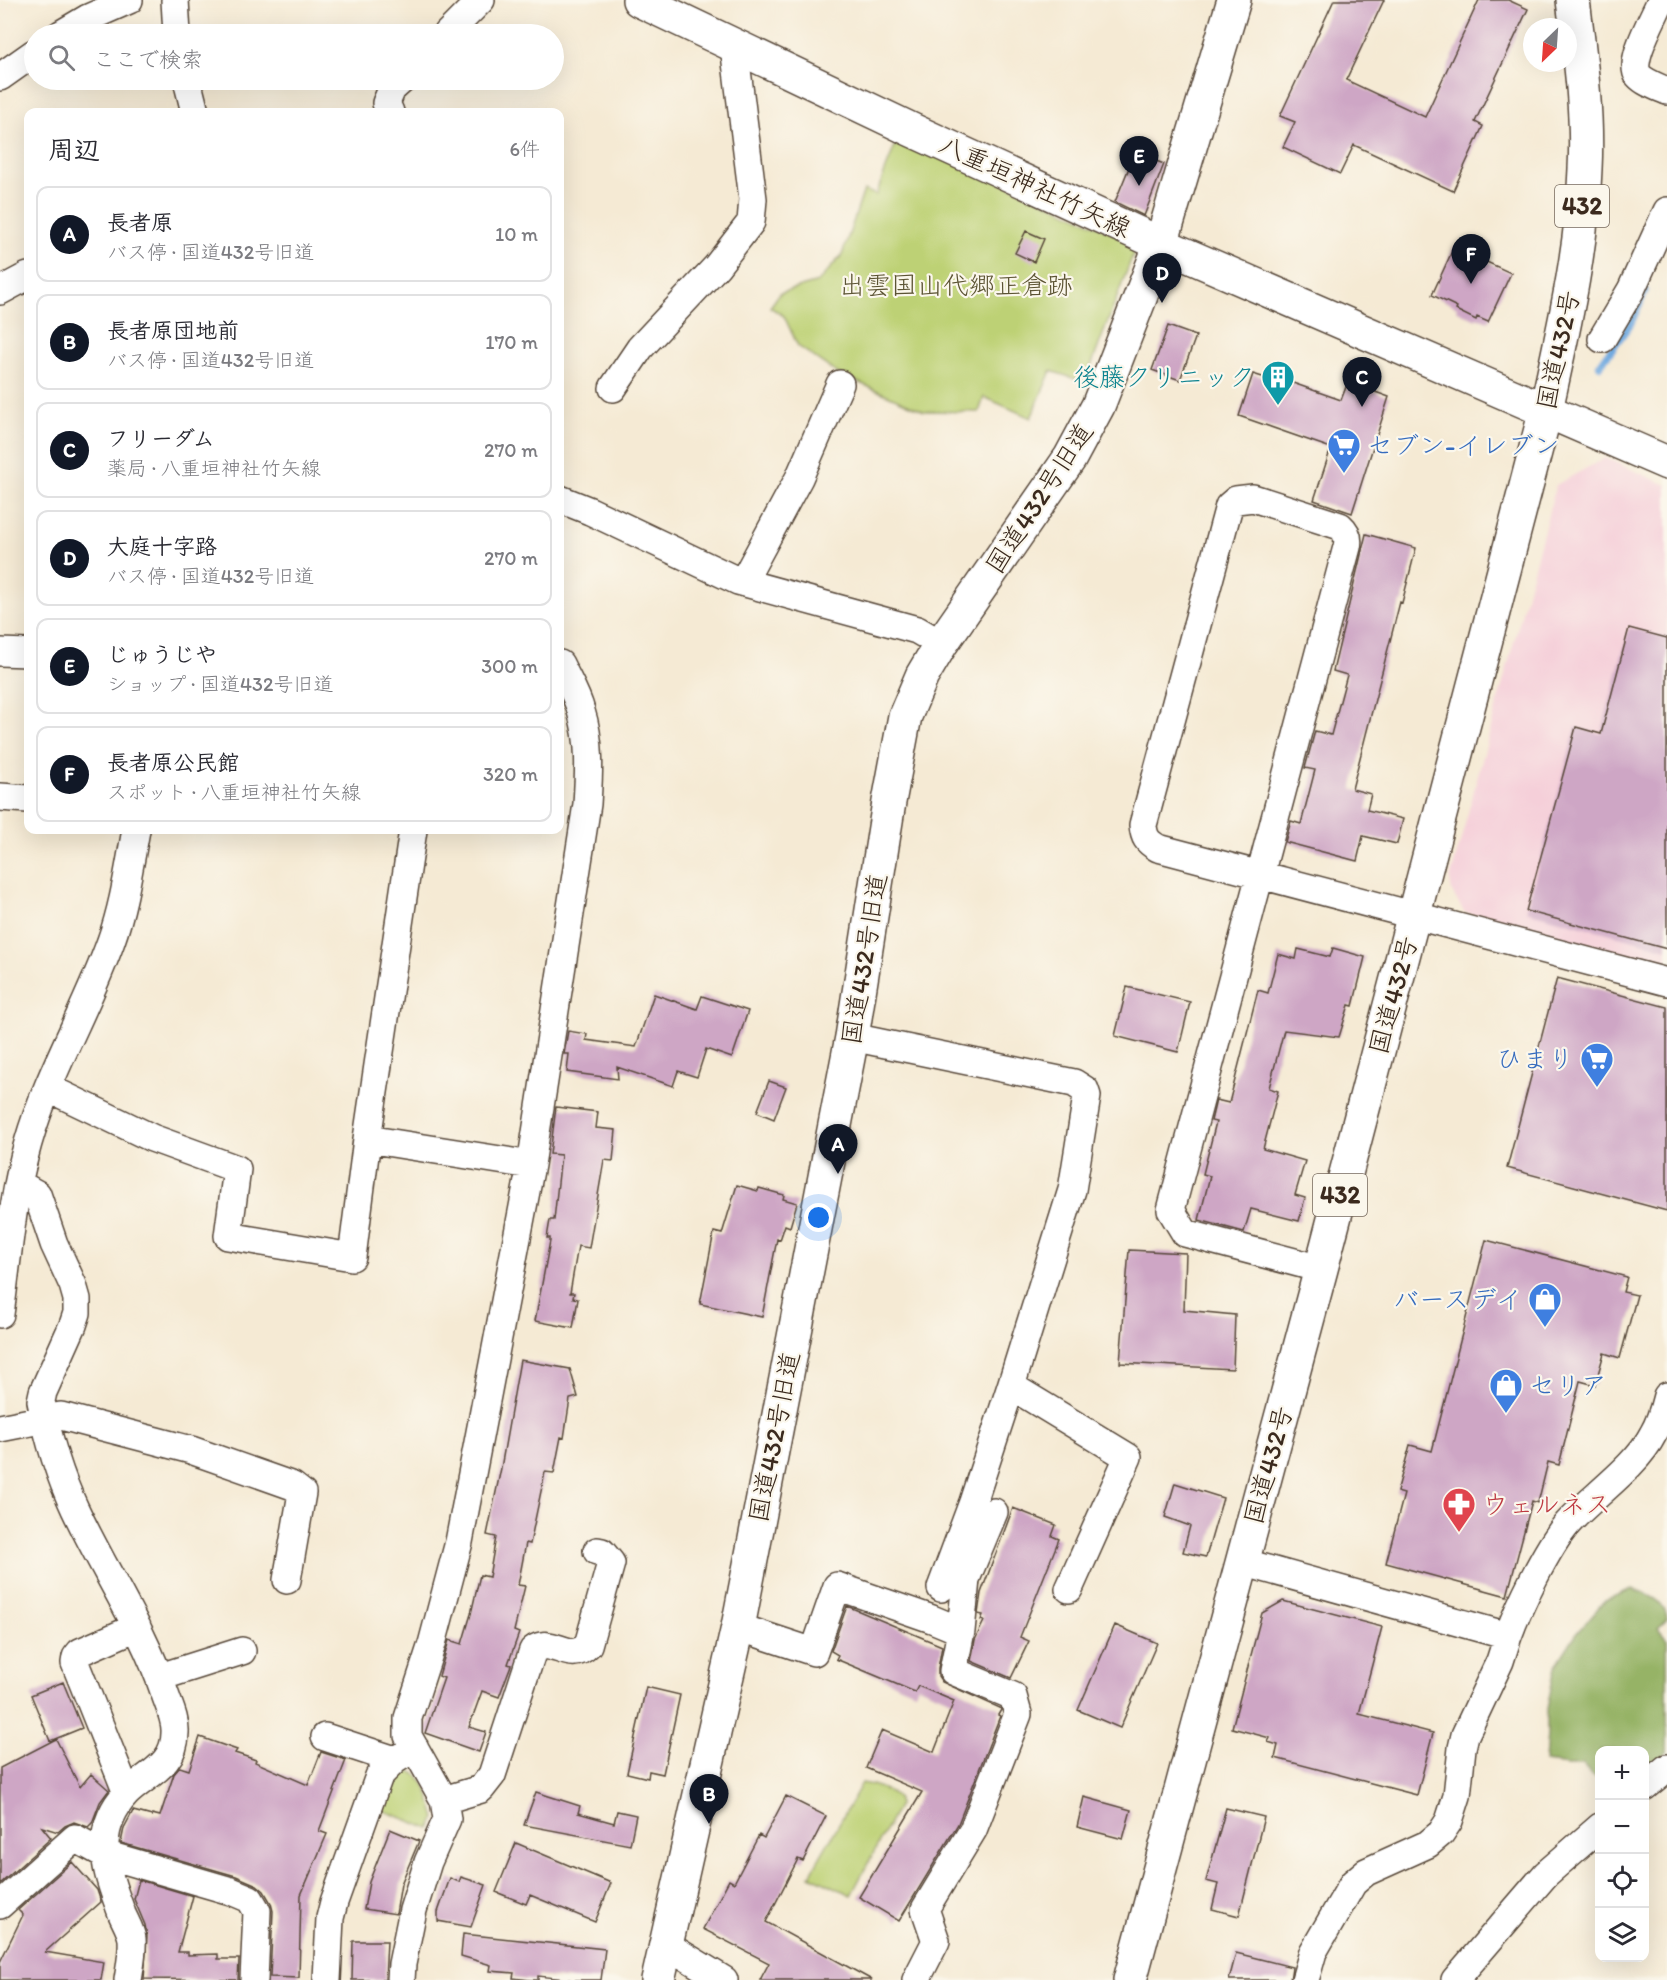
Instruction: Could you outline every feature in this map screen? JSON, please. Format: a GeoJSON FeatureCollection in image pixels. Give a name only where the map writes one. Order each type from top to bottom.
{"type":"FeatureCollection","features":[{"type":"Feature","properties":{"kind":"main road","name":"八重垣神社竹矢線"},"geometry":{"type":"LineString","coordinates":[[639,0],[1161,244],[1667,463]]}},
{"type":"Feature","properties":{"kind":"main road","name":"国道432号旧道"},"geometry":{"type":"LineString","coordinates":[[658,1980],[738,1627],[852,1037],[887,813],[905,716],[922,676],[941,644],[1070,458],[1098,406],[1161,244],[1234,0]]}},
{"type":"Feature","properties":{"kind":"main road","name":"国道432号"},"geometry":{"type":"LineString","coordinates":[[1130,1980],[1321,1269],[1546,410],[1573,278],[1585,169],[1584,91],[1573,0]]}},
{"type":"Feature","properties":{"kind":"street"},"geometry":{"type":"LineString","coordinates":[[175,0],[176,24]]}},
{"type":"Feature","properties":{"kind":"street"},"geometry":{"type":"LineString","coordinates":[[457,24],[481,0]]}},
{"type":"Feature","properties":{"kind":"street"},"geometry":{"type":"LineString","coordinates":[[1661,0],[1637,55],[1635,65],[1636,73],[1643,80],[1667,91]]}},
{"type":"Feature","properties":{"kind":"street"},"geometry":{"type":"LineString","coordinates":[[78,24],[122,1]]}},
{"type":"Feature","properties":{"kind":"street"},"geometry":{"type":"LineString","coordinates":[[613,388],[640,348],[717,266],[750,222],[753,199],[734,46]]}},
{"type":"Feature","properties":{"kind":"street"},"geometry":{"type":"LineString","coordinates":[[0,77],[24,60]]}},
{"type":"Feature","properties":{"kind":"street"},"geometry":{"type":"LineString","coordinates":[[190,90],[194,108]]}},
{"type":"Feature","properties":{"kind":"street"},"geometry":{"type":"LineString","coordinates":[[388,108],[386,103],[392,90]]}},
{"type":"Feature","properties":{"kind":"street"},"geometry":{"type":"LineString","coordinates":[[1602,339],[1631,290],[1667,211]]}},
{"type":"Feature","properties":{"kind":"street"},"geometry":{"type":"LineString","coordinates":[[0,291],[24,278]]}},
{"type":"Feature","properties":{"kind":"street"},"geometry":{"type":"LineString","coordinates":[[743,582],[799,478],[840,384]]}},
{"type":"Feature","properties":{"kind":"street"},"geometry":{"type":"LineString","coordinates":[[1321,1269],[1185,1233],[1171,1210],[1260,875],[1348,541],[1340,526],[1253,498],[1236,500],[1229,506],[1226,513],[1143,825],[1144,836],[1148,843],[1158,848],[1260,875],[1414,915],[1667,982]]}},
{"type":"Feature","properties":{"kind":"street"},"geometry":{"type":"LineString","coordinates":[[564,501],[743,582],[916,630],[941,644]]}},
{"type":"Feature","properties":{"kind":"street"},"geometry":{"type":"LineString","coordinates":[[0,652],[24,653]]}},
{"type":"Feature","properties":{"kind":"street"},"geometry":{"type":"LineString","coordinates":[[327,1980],[330,1918],[334,1902],[379,1776],[405,1754],[408,1718],[432,1644],[459,1542],[531,1165],[587,804],[589,776],[589,754],[581,708],[564,672]]}},
{"type":"Feature","properties":{"kind":"street"},"geometry":{"type":"LineString","coordinates":[[0,797],[24,799]]}},
{"type":"Feature","properties":{"kind":"street"},"geometry":{"type":"LineString","coordinates":[[0,1314],[19,1184],[28,1142],[48,1088],[111,940],[122,906],[135,834]]}},
{"type":"Feature","properties":{"kind":"street"},"geometry":{"type":"LineString","coordinates":[[48,1088],[153,1138],[237,1168],[228,1236],[352,1257],[367,1139],[412,834]]}},
{"type":"Feature","properties":{"kind":"street"},"geometry":{"type":"LineString","coordinates":[[852,1037],[1074,1083],[1085,1090],[1087,1096],[1072,1190],[973,1502],[941,1588]]}},
{"type":"Feature","properties":{"kind":"street"},"geometry":{"type":"LineString","coordinates":[[367,1139],[531,1165]]}},
{"type":"Feature","properties":{"kind":"street"},"geometry":{"type":"LineString","coordinates":[[19,1184],[37,1194],[77,1299],[77,1313],[73,1326],[41,1401],[56,1463],[76,1510],[160,1677],[172,1714],[175,1734],[168,1759],[127,1793],[112,1814],[108,1826],[104,1854],[132,1938],[128,1980]]}},
{"type":"Feature","properties":{"kind":"street"},"geometry":{"type":"LineString","coordinates":[[1011,1386],[1128,1457],[1068,1589]]}},
{"type":"Feature","properties":{"kind":"street"},"geometry":{"type":"LineString","coordinates":[[1305,1980],[1312,1952],[1353,1882],[1366,1872],[1428,1844],[1441,1833],[1449,1821],[1457,1796],[1465,1735],[1500,1661],[1514,1620],[1547,1555],[1567,1525],[1642,1452],[1654,1434],[1667,1396]]}},
{"type":"Feature","properties":{"kind":"street"},"geometry":{"type":"LineString","coordinates":[[0,1428],[61,1416],[191,1450],[293,1486],[302,1493],[287,1580]]}},
{"type":"Feature","properties":{"kind":"street"},"geometry":{"type":"LineString","coordinates":[[916,1980],[936,1941],[925,1909],[973,1830],[1018,1714],[1013,1696],[953,1671],[961,1631],[966,1579],[994,1512]]}},
{"type":"Feature","properties":{"kind":"street"},"geometry":{"type":"LineString","coordinates":[[444,1800],[481,1789],[492,1775],[533,1650],[548,1645],[574,1653],[579,1652],[588,1644],[611,1563],[602,1552],[597,1551]]}},
{"type":"Feature","properties":{"kind":"street"},"geometry":{"type":"LineString","coordinates":[[1242,1562],[1508,1636]]}},
{"type":"Feature","properties":{"kind":"street"},"geometry":{"type":"LineString","coordinates":[[738,1627],[814,1652],[837,1586],[961,1631]]}},
{"type":"Feature","properties":{"kind":"street"},"geometry":{"type":"LineString","coordinates":[[127,1793],[75,1663],[80,1652],[137,1628]]}},
{"type":"Feature","properties":{"kind":"street"},"geometry":{"type":"LineString","coordinates":[[160,1677],[242,1651]]}},
{"type":"Feature","properties":{"kind":"street"},"geometry":{"type":"LineString","coordinates":[[325,1737],[405,1754],[444,1800],[447,1819],[428,1862],[413,1910],[401,1980]]}},
{"type":"Feature","properties":{"kind":"street"},"geometry":{"type":"LineString","coordinates":[[1649,1783],[1667,1768]]}},
{"type":"Feature","properties":{"kind":"street"},"geometry":{"type":"LineString","coordinates":[[1455,1980],[1546,1874],[1595,1831]]}},
{"type":"Feature","properties":{"kind":"street"},"geometry":{"type":"LineString","coordinates":[[0,1905],[75,1838],[104,1854],[231,1891],[250,1899],[257,1911],[254,1980]]}},
{"type":"Feature","properties":{"kind":"street"},"geometry":{"type":"LineString","coordinates":[[665,1944],[724,1980]]}},
{"type":"Feature","properties":{"kind":"shaded area"},"geometry":{"type":"Polygon","coordinates":[[[1605,458],[1667,485],[1667,968],[1522,931],[1464,912],[1452,892],[1450,880],[1556,485],[1605,458]]]}},
{"type":"Feature","properties":{"kind":"green space","name":"出雲国山代郷正倉跡"},"geometry":{"type":"Polygon","coordinates":[[[899,135],[1137,244],[1085,382],[1051,371],[1031,418],[984,397],[979,412],[924,411],[837,373],[798,346],[784,316],[770,307],[780,293],[818,282],[842,255],[864,190],[876,195],[899,135]]]}},
{"type":"Feature","properties":{"kind":"green space"},"geometry":{"type":"Polygon","coordinates":[[[1632,1589],[1650,1596],[1663,1606],[1667,1618],[1658,1628],[1667,1639],[1667,1752],[1649,1768],[1649,1746],[1595,1746],[1595,1777],[1582,1765],[1545,1762],[1547,1709],[1555,1667],[1576,1634],[1605,1600],[1632,1589]]]}},
{"type":"Feature","properties":{"kind":"green space"},"geometry":{"type":"Polygon","coordinates":[[[407,1770],[414,1773],[427,1789],[436,1818],[430,1829],[377,1808],[391,1776],[407,1770]]]}},
{"type":"Feature","properties":{"kind":"green space"},"geometry":{"type":"Polygon","coordinates":[[[862,1783],[889,1792],[897,1797],[899,1805],[851,1895],[810,1875],[862,1783]]]}},
{"type":"Feature","properties":{"kind":"building"},"geometry":{"type":"Polygon","coordinates":[[[1334,0],[1384,0],[1346,80],[1425,117],[1479,0],[1508,0],[1528,9],[1475,122],[1483,126],[1453,191],[1354,145],[1340,174],[1283,147],[1295,122],[1280,116],[1334,0]]]}},
{"type":"Feature","properties":{"kind":"building"},"geometry":{"type":"Polygon","coordinates":[[[1135,153],[1164,164],[1144,216],[1115,202],[1135,153]]]}},
{"type":"Feature","properties":{"kind":"building"},"geometry":{"type":"Polygon","coordinates":[[[1026,231],[1044,239],[1034,262],[1015,253],[1026,231]]]}},
{"type":"Feature","properties":{"kind":"building"},"geometry":{"type":"Polygon","coordinates":[[[1454,247],[1511,273],[1488,322],[1477,317],[1476,320],[1456,310],[1457,307],[1432,295],[1454,247]]]}},
{"type":"Feature","properties":{"kind":"building"},"geometry":{"type":"Polygon","coordinates":[[[1168,326],[1196,336],[1180,380],[1152,370],[1168,326]]]}},
{"type":"Feature","properties":{"kind":"building"},"geometry":{"type":"Polygon","coordinates":[[[1253,374],[1275,381],[1276,377],[1341,400],[1348,382],[1389,397],[1352,513],[1314,500],[1331,448],[1239,416],[1253,374]]]}},
{"type":"Feature","properties":{"kind":"building"},"geometry":{"type":"Polygon","coordinates":[[[1366,534],[1416,548],[1352,789],[1371,794],[1367,810],[1403,819],[1397,844],[1363,836],[1357,861],[1285,842],[1291,821],[1301,824],[1315,770],[1305,768],[1315,731],[1331,735],[1347,675],[1333,671],[1366,534]]]}},
{"type":"Feature","properties":{"kind":"building"},"geometry":{"type":"Polygon","coordinates":[[[1629,628],[1667,638],[1667,949],[1526,911],[1576,727],[1601,734],[1629,628]]]}},
{"type":"Feature","properties":{"kind":"building"},"geometry":{"type":"Polygon","coordinates":[[[1333,948],[1365,957],[1353,1006],[1349,1005],[1339,1037],[1284,1030],[1269,1088],[1278,1091],[1263,1149],[1305,1161],[1295,1195],[1305,1198],[1299,1221],[1251,1209],[1244,1232],[1199,1220],[1210,1176],[1203,1174],[1216,1122],[1211,1121],[1216,1100],[1229,1103],[1258,990],[1268,993],[1278,954],[1296,959],[1298,949],[1330,957],[1333,948]]]}},
{"type":"Feature","properties":{"kind":"building","name":"ひまり"},"geometry":{"type":"Polygon","coordinates":[[[1557,978],[1667,1007],[1667,1211],[1507,1168],[1557,978]]]}},
{"type":"Feature","properties":{"kind":"building"},"geometry":{"type":"Polygon","coordinates":[[[1127,987],[1190,1002],[1178,1052],[1115,1036],[1127,987]]]}},
{"type":"Feature","properties":{"kind":"building"},"geometry":{"type":"Polygon","coordinates":[[[654,994],[697,1009],[702,996],[748,1011],[732,1058],[706,1049],[697,1077],[678,1071],[673,1086],[617,1067],[618,1079],[567,1072],[569,1054],[564,1054],[568,1031],[587,1034],[586,1040],[636,1047],[654,994]]]}},
{"type":"Feature","properties":{"kind":"building"},"geometry":{"type":"Polygon","coordinates":[[[769,1081],[786,1087],[774,1119],[757,1112],[769,1081]]]}},
{"type":"Feature","properties":{"kind":"building"},"geometry":{"type":"Polygon","coordinates":[[[556,1107],[598,1112],[596,1128],[616,1130],[613,1161],[604,1160],[589,1248],[578,1246],[570,1293],[574,1293],[573,1298],[578,1299],[573,1328],[535,1321],[550,1241],[550,1238],[547,1238],[550,1220],[554,1220],[561,1155],[550,1154],[556,1107]]]}},
{"type":"Feature","properties":{"kind":"building"},"geometry":{"type":"Polygon","coordinates":[[[737,1185],[784,1195],[783,1199],[797,1203],[790,1227],[785,1225],[780,1240],[777,1239],[762,1317],[700,1304],[714,1232],[722,1234],[737,1185]]]}},
{"type":"Feature","properties":{"kind":"building"},"geometry":{"type":"Polygon","coordinates":[[[1486,1240],[1627,1277],[1623,1292],[1637,1295],[1620,1358],[1604,1353],[1595,1385],[1580,1381],[1559,1465],[1548,1462],[1538,1503],[1532,1501],[1507,1596],[1386,1563],[1404,1494],[1397,1492],[1410,1445],[1432,1451],[1486,1240]]]}},
{"type":"Feature","properties":{"kind":"building"},"geometry":{"type":"Polygon","coordinates":[[[1129,1250],[1186,1253],[1184,1310],[1235,1315],[1233,1369],[1120,1363],[1129,1250]]]}},
{"type":"Feature","properties":{"kind":"building"},"geometry":{"type":"Polygon","coordinates":[[[520,1360],[570,1369],[578,1397],[570,1399],[564,1438],[561,1437],[554,1473],[545,1472],[530,1544],[526,1543],[518,1585],[525,1586],[514,1631],[519,1633],[508,1664],[511,1665],[499,1697],[482,1691],[469,1727],[486,1732],[479,1752],[425,1733],[444,1678],[439,1676],[449,1640],[462,1644],[480,1575],[489,1577],[496,1537],[487,1535],[520,1360]]]}},
{"type":"Feature","properties":{"kind":"building"},"geometry":{"type":"Polygon","coordinates":[[[1175,1483],[1223,1498],[1206,1557],[1183,1552],[1190,1526],[1165,1517],[1175,1483]]]}},
{"type":"Feature","properties":{"kind":"building"},"geometry":{"type":"Polygon","coordinates":[[[1013,1508],[1056,1525],[1052,1536],[1059,1539],[1020,1637],[1029,1641],[1011,1678],[971,1661],[975,1640],[984,1621],[981,1620],[983,1615],[978,1614],[981,1593],[1013,1508]]]}},
{"type":"Feature","properties":{"kind":"building"},"geometry":{"type":"Polygon","coordinates":[[[1283,1601],[1382,1627],[1359,1714],[1433,1733],[1417,1795],[1275,1758],[1278,1745],[1268,1742],[1270,1738],[1232,1728],[1262,1613],[1283,1601]]]}},
{"type":"Feature","properties":{"kind":"building"},"geometry":{"type":"Polygon","coordinates":[[[847,1606],[942,1646],[938,1676],[942,1682],[1001,1710],[958,1824],[899,1921],[859,1897],[922,1792],[866,1768],[882,1730],[934,1752],[954,1701],[918,1686],[915,1692],[836,1659],[838,1655],[831,1651],[847,1606]]]}},
{"type":"Feature","properties":{"kind":"building"},"geometry":{"type":"Polygon","coordinates":[[[1115,1625],[1157,1643],[1120,1728],[1078,1710],[1115,1625]]]}},
{"type":"Feature","properties":{"kind":"building"},"geometry":{"type":"Polygon","coordinates":[[[63,1682],[82,1728],[50,1741],[31,1695],[63,1682]]]}},
{"type":"Feature","properties":{"kind":"building"},"geometry":{"type":"Polygon","coordinates":[[[646,1687],[680,1695],[663,1774],[649,1771],[648,1778],[627,1773],[646,1687]]]}},
{"type":"Feature","properties":{"kind":"building"},"geometry":{"type":"Polygon","coordinates":[[[200,1737],[237,1750],[235,1753],[256,1760],[255,1762],[308,1785],[321,1752],[346,1760],[319,1831],[327,1834],[301,1895],[299,1978],[270,1977],[273,1911],[264,1891],[257,1885],[236,1876],[121,1843],[124,1828],[133,1811],[160,1816],[174,1774],[180,1767],[189,1770],[200,1737]]]}},
{"type":"Feature","properties":{"kind":"building"},"geometry":{"type":"Polygon","coordinates":[[[56,1739],[80,1787],[91,1774],[109,1790],[100,1802],[92,1823],[88,1827],[74,1822],[58,1832],[42,1827],[51,1838],[0,1884],[0,1768],[56,1739]]]}},
{"type":"Feature","properties":{"kind":"building"},"geometry":{"type":"Polygon","coordinates":[[[536,1792],[580,1806],[578,1813],[614,1823],[617,1811],[636,1815],[630,1845],[524,1825],[536,1792]]]}},
{"type":"Feature","properties":{"kind":"building"},"geometry":{"type":"Polygon","coordinates":[[[786,1796],[826,1816],[803,1861],[798,1859],[766,1922],[872,1980],[760,1980],[769,1963],[703,1929],[729,1880],[734,1883],[759,1835],[764,1838],[786,1796]]]}},
{"type":"Feature","properties":{"kind":"building"},"geometry":{"type":"Polygon","coordinates":[[[1084,1797],[1131,1810],[1123,1839],[1077,1827],[1084,1797]]]}},
{"type":"Feature","properties":{"kind":"building"},"geometry":{"type":"Polygon","coordinates":[[[1226,1808],[1264,1817],[1239,1916],[1212,1909],[1218,1884],[1206,1881],[1226,1808]]]}},
{"type":"Feature","properties":{"kind":"building"},"geometry":{"type":"Polygon","coordinates":[[[390,1829],[419,1841],[401,1884],[396,1914],[364,1909],[369,1882],[390,1829]]]}},
{"type":"Feature","properties":{"kind":"building"},"geometry":{"type":"Polygon","coordinates":[[[516,1843],[611,1883],[595,1922],[530,1895],[526,1904],[496,1892],[516,1843]]]}},
{"type":"Feature","properties":{"kind":"building"},"geometry":{"type":"Polygon","coordinates":[[[72,1862],[97,1890],[101,1902],[45,1952],[104,1962],[101,1980],[0,1980],[0,1962],[23,1915],[18,1910],[72,1862]]]}},
{"type":"Feature","properties":{"kind":"building"},"geometry":{"type":"Polygon","coordinates":[[[461,1877],[486,1885],[471,1927],[438,1921],[438,1912],[450,1878],[459,1882],[461,1877]]]}},
{"type":"Feature","properties":{"kind":"building"},"geometry":{"type":"Polygon","coordinates":[[[139,1880],[193,1896],[178,1952],[188,1952],[188,1955],[218,1954],[218,1959],[239,1959],[238,1980],[144,1979],[147,1936],[134,1899],[139,1880]]]}},
{"type":"Feature","properties":{"kind":"building"},"geometry":{"type":"Polygon","coordinates":[[[463,1934],[605,1949],[601,1980],[538,1976],[538,1980],[530,1980],[513,1978],[514,1973],[490,1971],[491,1965],[461,1956],[463,1934]]]}},
{"type":"Feature","properties":{"kind":"building"},"geometry":{"type":"Polygon","coordinates":[[[353,1941],[387,1941],[385,1980],[352,1980],[353,1941]]]}},
{"type":"Feature","properties":{"kind":"building"},"geometry":{"type":"Polygon","coordinates":[[[1236,1953],[1292,1967],[1290,1980],[1229,1980],[1236,1953]]]}},
{"type":"Feature","properties":{"kind":"waterway"},"geometry":{"type":"LineString","coordinates":[[1600,365],[1630,324],[1645,291]]}},
{"type":"Feature","properties":{"kind":"place","name":"じゅうじや"},"geometry":{"type":"Point","coordinates":[1139,186]}},
{"type":"Feature","properties":{"kind":"place","name":"長者原公民館"},"geometry":{"type":"Point","coordinates":[1471,284]}},
{"type":"Feature","properties":{"kind":"place","name":"大庭十字路"},"geometry":{"type":"Point","coordinates":[1162,303]}},
{"type":"Feature","properties":{"kind":"place","name":"後藤クリニック"},"geometry":{"type":"Point","coordinates":[1278,406]}},
{"type":"Feature","properties":{"kind":"place","name":"フリーダム"},"geometry":{"type":"Point","coordinates":[1362,407]}},
{"type":"Feature","properties":{"kind":"place","name":"セブン-イレブン"},"geometry":{"type":"Point","coordinates":[1344,474]}},
{"type":"Feature","properties":{"kind":"place","name":"ひまり"},"geometry":{"type":"Point","coordinates":[1597,1088]}},
{"type":"Feature","properties":{"kind":"place","name":"長者原"},"geometry":{"type":"Point","coordinates":[838,1174]}},
{"type":"Feature","properties":{"kind":"place","name":"バースデイ"},"geometry":{"type":"Point","coordinates":[1545,1328]}},
{"type":"Feature","properties":{"kind":"place","name":"セリア"},"geometry":{"type":"Point","coordinates":[1506,1414]}},
{"type":"Feature","properties":{"kind":"place","name":"ウェルネス"},"geometry":{"type":"Point","coordinates":[1459,1533]}},
{"type":"Feature","properties":{"kind":"place","name":"長者原団地前"},"geometry":{"type":"Point","coordinates":[709,1824]}}]}
